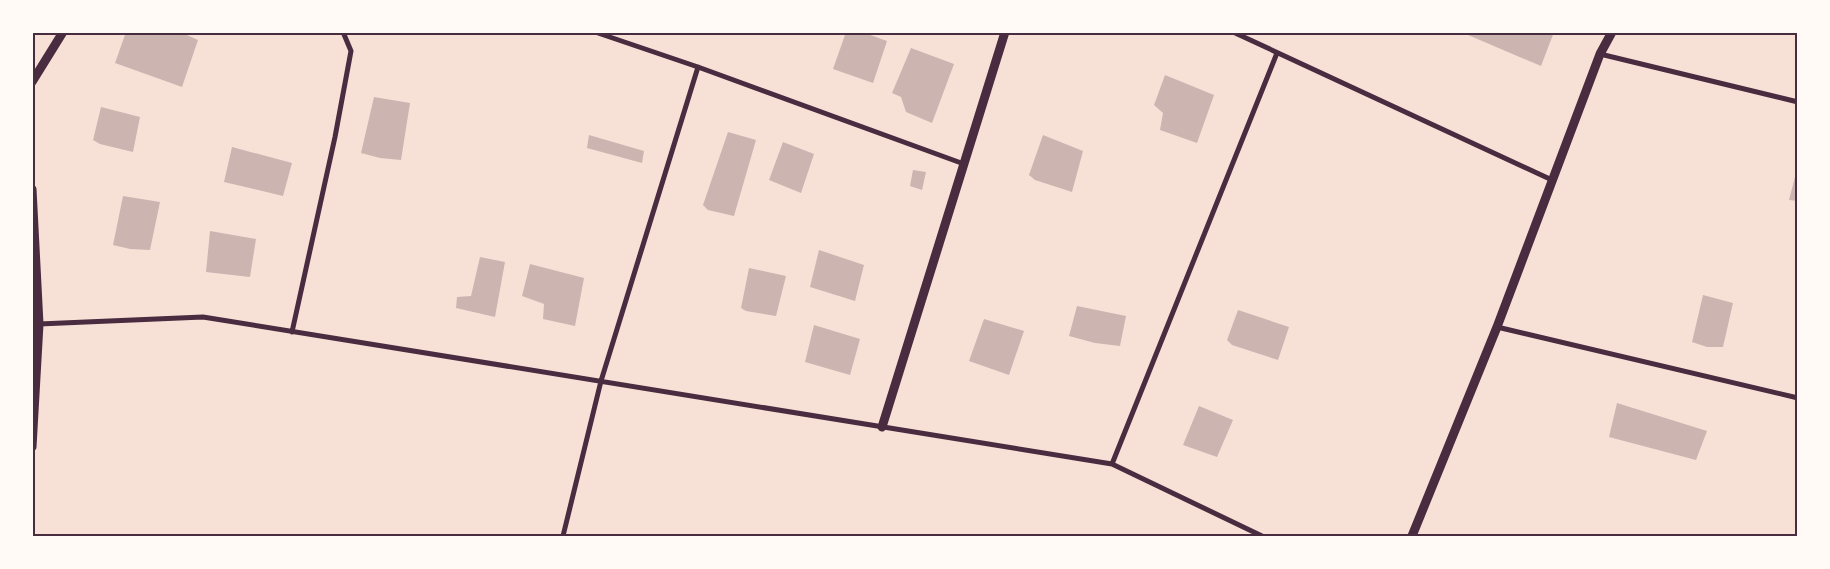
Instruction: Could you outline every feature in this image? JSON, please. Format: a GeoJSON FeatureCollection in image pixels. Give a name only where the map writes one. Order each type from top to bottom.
{"type":"FeatureCollection","features":[{"type":"Feature","properties":{"kind":"street"},"geometry":{"type":"LineString","coordinates":[[32,82],[63,32]]}},
{"type":"Feature","properties":{"kind":"street"},"geometry":{"type":"LineString","coordinates":[[292,332],[335,137],[351,50],[343,32]]}},
{"type":"Feature","properties":{"kind":"street"},"geometry":{"type":"LineString","coordinates":[[595,32],[964,164]]}},
{"type":"Feature","properties":{"kind":"street"},"geometry":{"type":"LineString","coordinates":[[882,427],[1005,32]]}},
{"type":"Feature","properties":{"kind":"street"},"geometry":{"type":"LineString","coordinates":[[1233,32],[1552,180]]}},
{"type":"Feature","properties":{"kind":"street"},"geometry":{"type":"LineString","coordinates":[[1412,536],[1497,327],[1600,54],[1612,32]]}},
{"type":"Feature","properties":{"kind":"street"},"geometry":{"type":"LineString","coordinates":[[1112,464],[1277,53]]}},
{"type":"Feature","properties":{"kind":"street"},"geometry":{"type":"LineString","coordinates":[[1600,54],[1798,102]]}},
{"type":"Feature","properties":{"kind":"street"},"geometry":{"type":"LineString","coordinates":[[563,536],[602,382],[698,68]]}},
{"type":"Feature","properties":{"kind":"street"},"geometry":{"type":"LineString","coordinates":[[32,189],[39,324],[32,447]]}},
{"type":"Feature","properties":{"kind":"street"},"geometry":{"type":"LineString","coordinates":[[39,324],[203,317],[1112,464],[1262,536]]}},
{"type":"Feature","properties":{"kind":"street"},"geometry":{"type":"LineString","coordinates":[[1497,327],[1798,398]]}},
{"type":"Feature","properties":{"kind":"building"},"geometry":{"type":"Polygon","coordinates":[[[126,32],[180,32],[198,40],[182,87],[115,63],[126,32]]]}},
{"type":"Feature","properties":{"kind":"building"},"geometry":{"type":"Polygon","coordinates":[[[846,32],[862,32],[887,41],[873,83],[833,69],[846,32]]]}},
{"type":"Feature","properties":{"kind":"building"},"geometry":{"type":"Polygon","coordinates":[[[1461,32],[1554,32],[1541,66],[1461,32]]]}},
{"type":"Feature","properties":{"kind":"building"},"geometry":{"type":"Polygon","coordinates":[[[911,48],[954,64],[932,123],[906,112],[901,97],[892,93],[911,48]]]}},
{"type":"Feature","properties":{"kind":"building"},"geometry":{"type":"Polygon","coordinates":[[[1165,75],[1214,95],[1197,143],[1160,130],[1163,113],[1154,105],[1165,75]]]}},
{"type":"Feature","properties":{"kind":"building"},"geometry":{"type":"Polygon","coordinates":[[[374,97],[410,103],[401,160],[380,158],[361,153],[374,97]]]}},
{"type":"Feature","properties":{"kind":"building"},"geometry":{"type":"Polygon","coordinates":[[[101,107],[140,117],[133,152],[100,144],[93,140],[101,107]]]}},
{"type":"Feature","properties":{"kind":"building"},"geometry":{"type":"Polygon","coordinates":[[[728,132],[756,140],[734,216],[708,210],[703,205],[728,132]]]}},
{"type":"Feature","properties":{"kind":"building"},"geometry":{"type":"Polygon","coordinates":[[[589,135],[644,151],[642,163],[587,148],[589,135]]]}},
{"type":"Feature","properties":{"kind":"building"},"geometry":{"type":"Polygon","coordinates":[[[1043,135],[1083,151],[1072,192],[1035,180],[1029,175],[1043,135]]]}},
{"type":"Feature","properties":{"kind":"building"},"geometry":{"type":"Polygon","coordinates":[[[783,142],[814,154],[801,193],[769,180],[783,142]]]}},
{"type":"Feature","properties":{"kind":"building"},"geometry":{"type":"Polygon","coordinates":[[[232,147],[292,163],[283,196],[224,182],[232,147]]]}},
{"type":"Feature","properties":{"kind":"building"},"geometry":{"type":"Polygon","coordinates":[[[1797,169],[1798,201],[1789,200],[1797,169]]]}},
{"type":"Feature","properties":{"kind":"building"},"geometry":{"type":"Polygon","coordinates":[[[913,170],[926,172],[922,190],[910,186],[913,170]]]}},
{"type":"Feature","properties":{"kind":"building"},"geometry":{"type":"Polygon","coordinates":[[[123,196],[160,202],[150,250],[130,249],[113,245],[123,196]]]}},
{"type":"Feature","properties":{"kind":"building"},"geometry":{"type":"Polygon","coordinates":[[[210,231],[256,239],[250,277],[206,272],[210,231]]]}},
{"type":"Feature","properties":{"kind":"building"},"geometry":{"type":"Polygon","coordinates":[[[819,250],[864,265],[855,301],[810,287],[819,250]]]}},
{"type":"Feature","properties":{"kind":"building"},"geometry":{"type":"Polygon","coordinates":[[[480,257],[505,262],[495,317],[456,308],[457,297],[471,296],[480,257]]]}},
{"type":"Feature","properties":{"kind":"building"},"geometry":{"type":"Polygon","coordinates":[[[530,264],[584,278],[575,326],[543,319],[544,304],[522,296],[530,264]]]}},
{"type":"Feature","properties":{"kind":"building"},"geometry":{"type":"Polygon","coordinates":[[[749,268],[786,276],[776,316],[746,311],[741,308],[749,268]]]}},
{"type":"Feature","properties":{"kind":"building"},"geometry":{"type":"Polygon","coordinates":[[[1703,295],[1733,303],[1723,347],[1707,347],[1692,342],[1703,295]]]}},
{"type":"Feature","properties":{"kind":"building"},"geometry":{"type":"Polygon","coordinates":[[[1077,306],[1126,316],[1120,346],[1095,343],[1069,336],[1077,306]]]}},
{"type":"Feature","properties":{"kind":"building"},"geometry":{"type":"Polygon","coordinates":[[[1238,310],[1289,327],[1278,360],[1232,345],[1227,340],[1238,310]]]}},
{"type":"Feature","properties":{"kind":"building"},"geometry":{"type":"Polygon","coordinates":[[[984,319],[1024,331],[1009,375],[969,361],[984,319]]]}},
{"type":"Feature","properties":{"kind":"building"},"geometry":{"type":"Polygon","coordinates":[[[814,325],[860,339],[850,375],[805,362],[814,325]]]}},
{"type":"Feature","properties":{"kind":"building"},"geometry":{"type":"Polygon","coordinates":[[[1617,403],[1707,431],[1696,460],[1609,437],[1617,403]]]}},
{"type":"Feature","properties":{"kind":"building"},"geometry":{"type":"Polygon","coordinates":[[[1199,406],[1233,420],[1217,457],[1183,445],[1199,406]]]}}]}
